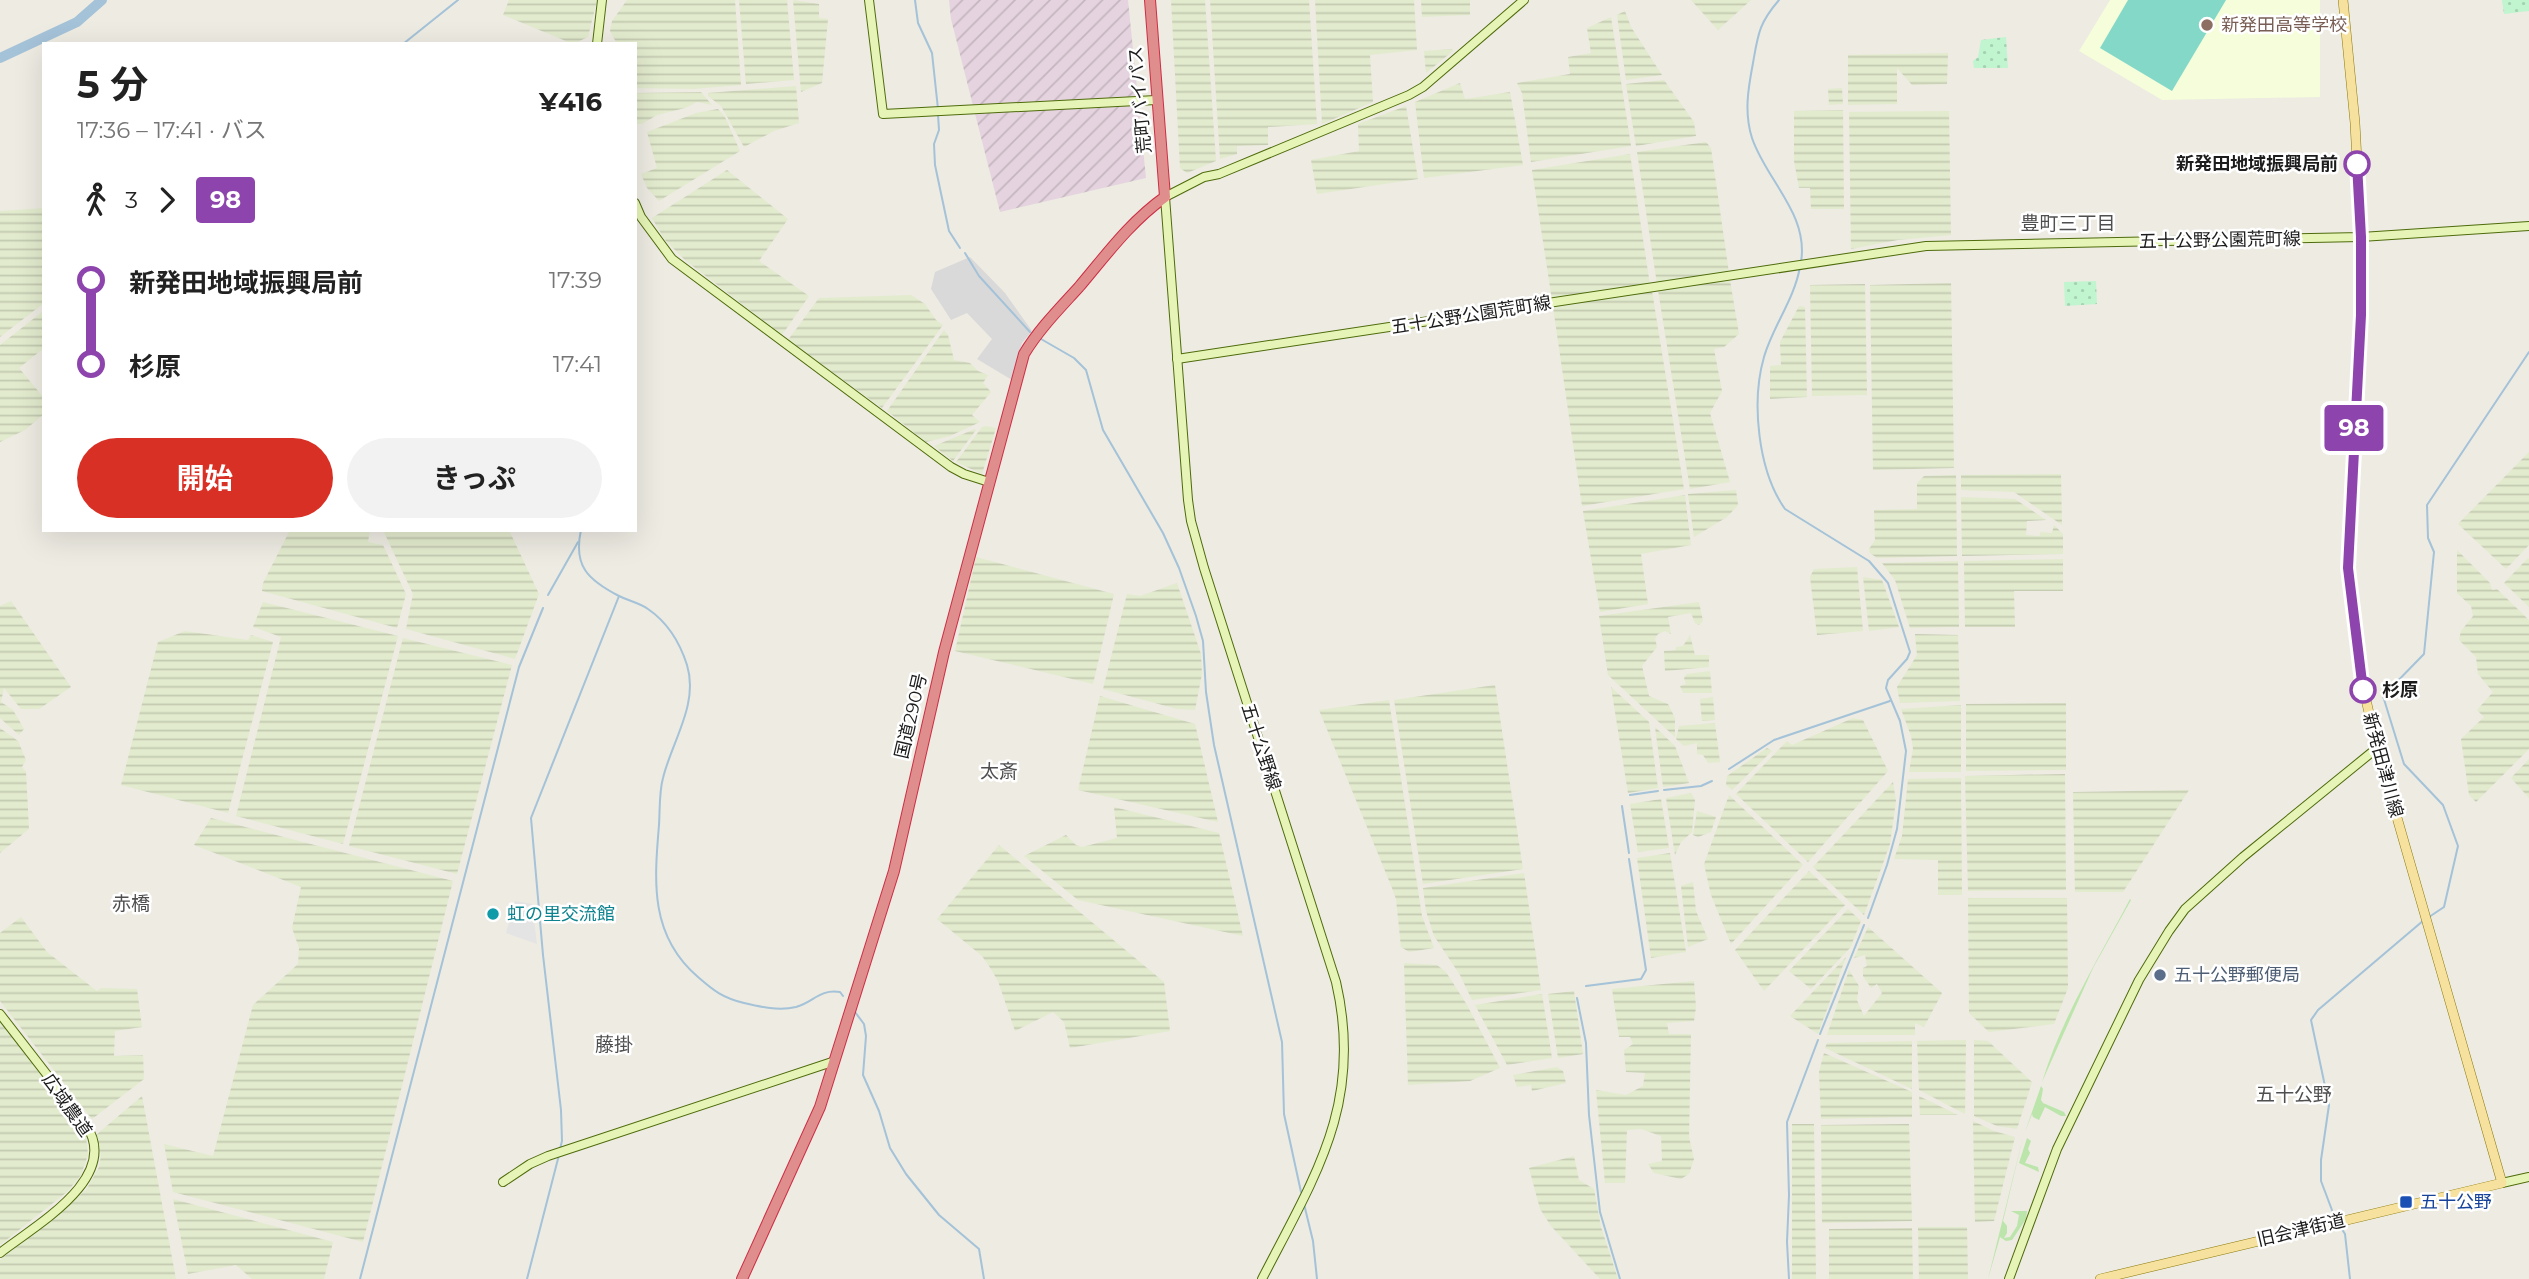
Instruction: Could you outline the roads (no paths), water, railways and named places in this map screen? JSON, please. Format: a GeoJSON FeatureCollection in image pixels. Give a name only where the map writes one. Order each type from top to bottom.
{"type":"FeatureCollection","features":[{"type":"Feature","properties":{"kind":"highway","name":"荒町バイパス"},"geometry":{"type":"LineString","coordinates":[[1150,0],[1165,197]]}},
{"type":"Feature","properties":{"kind":"highway","name":"国道290号"},"geometry":{"type":"LineString","coordinates":[[742,1279],[820,1107],[894,871],[944,652],[1024,354],[1117,241],[1144,212],[1165,197]]}},
{"type":"Feature","properties":{"kind":"main road","name":"新発田津川線"},"geometry":{"type":"LineString","coordinates":[[2343,0],[2355,122],[2361,237],[2361,315],[2348,568],[2359,669],[2377,748],[2502,1183]]}},
{"type":"Feature","properties":{"kind":"main road","name":"旧会津街道"},"geometry":{"type":"LineString","coordinates":[[2100,1279],[2502,1183]]}},
{"type":"Feature","properties":{"kind":"street"},"geometry":{"type":"LineString","coordinates":[[597,42],[603,0]]}},
{"type":"Feature","properties":{"kind":"street"},"geometry":{"type":"LineString","coordinates":[[869,0],[883,114],[1156,100]]}},
{"type":"Feature","properties":{"kind":"street"},"geometry":{"type":"LineString","coordinates":[[1165,197],[1204,177],[1219,174],[1409,96],[1524,0]]}},
{"type":"Feature","properties":{"kind":"street","name":"五十公野線"},"geometry":{"type":"LineString","coordinates":[[1165,197],[1191,521],[1336,982],[1344,1030],[1345,1070],[1334,1128],[1314,1178],[1262,1279]]}},
{"type":"Feature","properties":{"kind":"street"},"geometry":{"type":"LineString","coordinates":[[637,208],[661,247],[672,259],[951,467],[989,482]]}},
{"type":"Feature","properties":{"kind":"street","name":"五十公野公園荒町線"},"geometry":{"type":"LineString","coordinates":[[1177,359],[1926,246],[2361,237],[2529,226]]}},
{"type":"Feature","properties":{"kind":"street"},"geometry":{"type":"LineString","coordinates":[[2009,1279],[2057,1149],[2139,980],[2169,931],[2185,909],[2234,865],[2377,748]]}},
{"type":"Feature","properties":{"kind":"street","name":"広域農道"},"geometry":{"type":"LineString","coordinates":[[0,1014],[86,1125],[94,1146],[91,1172],[73,1196],[0,1253]]}},
{"type":"Feature","properties":{"kind":"street"},"geometry":{"type":"LineString","coordinates":[[503,1182],[548,1156],[835,1061]]}},
{"type":"Feature","properties":{"kind":"street"},"geometry":{"type":"LineString","coordinates":[[2502,1183],[2529,1177]]}},
{"type":"Feature","properties":{"kind":"waterway"},"geometry":{"type":"LineString","coordinates":[[0,58],[77,22],[102,0]]}},
{"type":"Feature","properties":{"kind":"waterway"},"geometry":{"type":"LineString","coordinates":[[406,42],[458,0]]}},
{"type":"Feature","properties":{"kind":"waterway"},"geometry":{"type":"LineString","coordinates":[[915,0],[918,23],[932,53],[938,109]]}},
{"type":"Feature","properties":{"kind":"waterway"},"geometry":{"type":"LineString","coordinates":[[1779,0],[1767,15],[1758,36],[1747,110],[1758,153],[1785,198],[1799,228],[1801,262]]}},
{"type":"Feature","properties":{"kind":"waterway"},"geometry":{"type":"LineString","coordinates":[[938,115],[939,130],[934,144],[935,165],[949,231],[960,248]]}},
{"type":"Feature","properties":{"kind":"waterway"},"geometry":{"type":"LineString","coordinates":[[965,253],[979,276],[1030,332]]}},
{"type":"Feature","properties":{"kind":"waterway"},"geometry":{"type":"LineString","coordinates":[[1800,267],[1793,291],[1768,346],[1760,375],[1758,415],[1768,476],[1785,509],[1869,561],[1888,583],[1910,652],[1888,680],[1886,688],[1900,721],[1906,751],[1897,829],[1868,918]]}},
{"type":"Feature","properties":{"kind":"waterway"},"geometry":{"type":"LineString","coordinates":[[1041,339],[1074,358],[1086,370],[1103,430],[1163,533],[1196,616],[1203,641],[1206,692],[1214,745],[1282,1042],[1284,1114],[1301,1192]]}},
{"type":"Feature","properties":{"kind":"waterway"},"geometry":{"type":"LineString","coordinates":[[2429,917],[2444,907],[2458,846],[2443,805],[2404,764],[2383,696],[2424,654],[2434,552],[2428,538],[2427,505],[2529,352]]}},
{"type":"Feature","properties":{"kind":"waterway"},"geometry":{"type":"LineString","coordinates":[[581,532],[581,562],[591,578],[608,590],[642,605],[655,614],[672,634],[687,665],[690,694],[663,778],[656,867],[659,907],[671,944],[682,961],[698,977],[730,999],[783,1009],[802,1005],[827,992],[840,992],[843,996]]}},
{"type":"Feature","properties":{"kind":"waterway"},"geometry":{"type":"LineString","coordinates":[[548,595],[578,542]]}},
{"type":"Feature","properties":{"kind":"waterway"},"geometry":{"type":"LineString","coordinates":[[560,1149],[561,1110],[531,818],[619,596]]}},
{"type":"Feature","properties":{"kind":"waterway"},"geometry":{"type":"LineString","coordinates":[[360,1279],[519,667],[543,608]]}},
{"type":"Feature","properties":{"kind":"waterway"},"geometry":{"type":"LineString","coordinates":[[1729,769],[1774,740],[1890,701]]}},
{"type":"Feature","properties":{"kind":"waterway"},"geometry":{"type":"LineString","coordinates":[[1664,790],[1701,786],[1712,781]]}},
{"type":"Feature","properties":{"kind":"waterway"},"geometry":{"type":"LineString","coordinates":[[1630,795],[1658,791]]}},
{"type":"Feature","properties":{"kind":"waterway"},"geometry":{"type":"LineString","coordinates":[[1622,806],[1629,853]]}},
{"type":"Feature","properties":{"kind":"waterway"},"geometry":{"type":"LineString","coordinates":[[1586,986],[1641,979],[1646,970],[1629,859]]}},
{"type":"Feature","properties":{"kind":"waterway"},"geometry":{"type":"LineString","coordinates":[[2335,1218],[2321,1181],[2321,1160],[2329,1105],[2311,1020],[2318,1010],[2424,920]]}},
{"type":"Feature","properties":{"kind":"waterway"},"geometry":{"type":"LineString","coordinates":[[1820,1034],[1864,925]]}},
{"type":"Feature","properties":{"kind":"waterway"},"geometry":{"type":"LineString","coordinates":[[1577,998],[1586,1043],[1589,1115],[1600,1212],[1620,1279]]}},
{"type":"Feature","properties":{"kind":"waterway"},"geometry":{"type":"LineString","coordinates":[[855,1012],[864,1024],[866,1036],[863,1075],[879,1111],[890,1148],[906,1174],[939,1215],[979,1249],[984,1279]]}},
{"type":"Feature","properties":{"kind":"waterway"},"geometry":{"type":"LineString","coordinates":[[1789,1279],[1787,1122],[1818,1040]]}},
{"type":"Feature","properties":{"kind":"waterway"},"geometry":{"type":"LineString","coordinates":[[527,1279],[559,1155]]}},
{"type":"Feature","properties":{"kind":"waterway"},"geometry":{"type":"LineString","coordinates":[[1304,1204],[1313,1241],[1317,1279]]}},
{"type":"Feature","properties":{"kind":"waterway"},"geometry":{"type":"LineString","coordinates":[[2340,1226],[2345,1234],[2350,1279]]}},
{"type":"Feature","properties":{"kind":"place","name":"新発田高等学校"},"geometry":{"type":"Point","coordinates":[2207,25]}},
{"type":"Feature","properties":{"kind":"place","name":"新発田地域振興局前"},"geometry":{"type":"Point","coordinates":[2357,164]}},
{"type":"Feature","properties":{"kind":"place","name":"杉原"},"geometry":{"type":"Point","coordinates":[2363,690]}},
{"type":"Feature","properties":{"kind":"place","name":"虹の里交流館"},"geometry":{"type":"Point","coordinates":[493,914]}},
{"type":"Feature","properties":{"kind":"place","name":"五十公野郵便局"},"geometry":{"type":"Point","coordinates":[2160,975]}},
{"type":"Feature","properties":{"kind":"place","name":"五十公野"},"geometry":{"type":"Point","coordinates":[2406,1202]}},
{"type":"Feature","properties":{"kind":"district","name":"豊町三丁目"},"geometry":{"type":"Point","coordinates":[2068,223]}},
{"type":"Feature","properties":{"kind":"district","name":"太斎"},"geometry":{"type":"Point","coordinates":[999,771]}},
{"type":"Feature","properties":{"kind":"district","name":"赤橋"},"geometry":{"type":"Point","coordinates":[131,903]}},
{"type":"Feature","properties":{"kind":"district","name":"藤掛"},"geometry":{"type":"Point","coordinates":[614,1044]}},
{"type":"Feature","properties":{"kind":"district","name":"五十公野"},"geometry":{"type":"Point","coordinates":[2294,1094]}}]}
